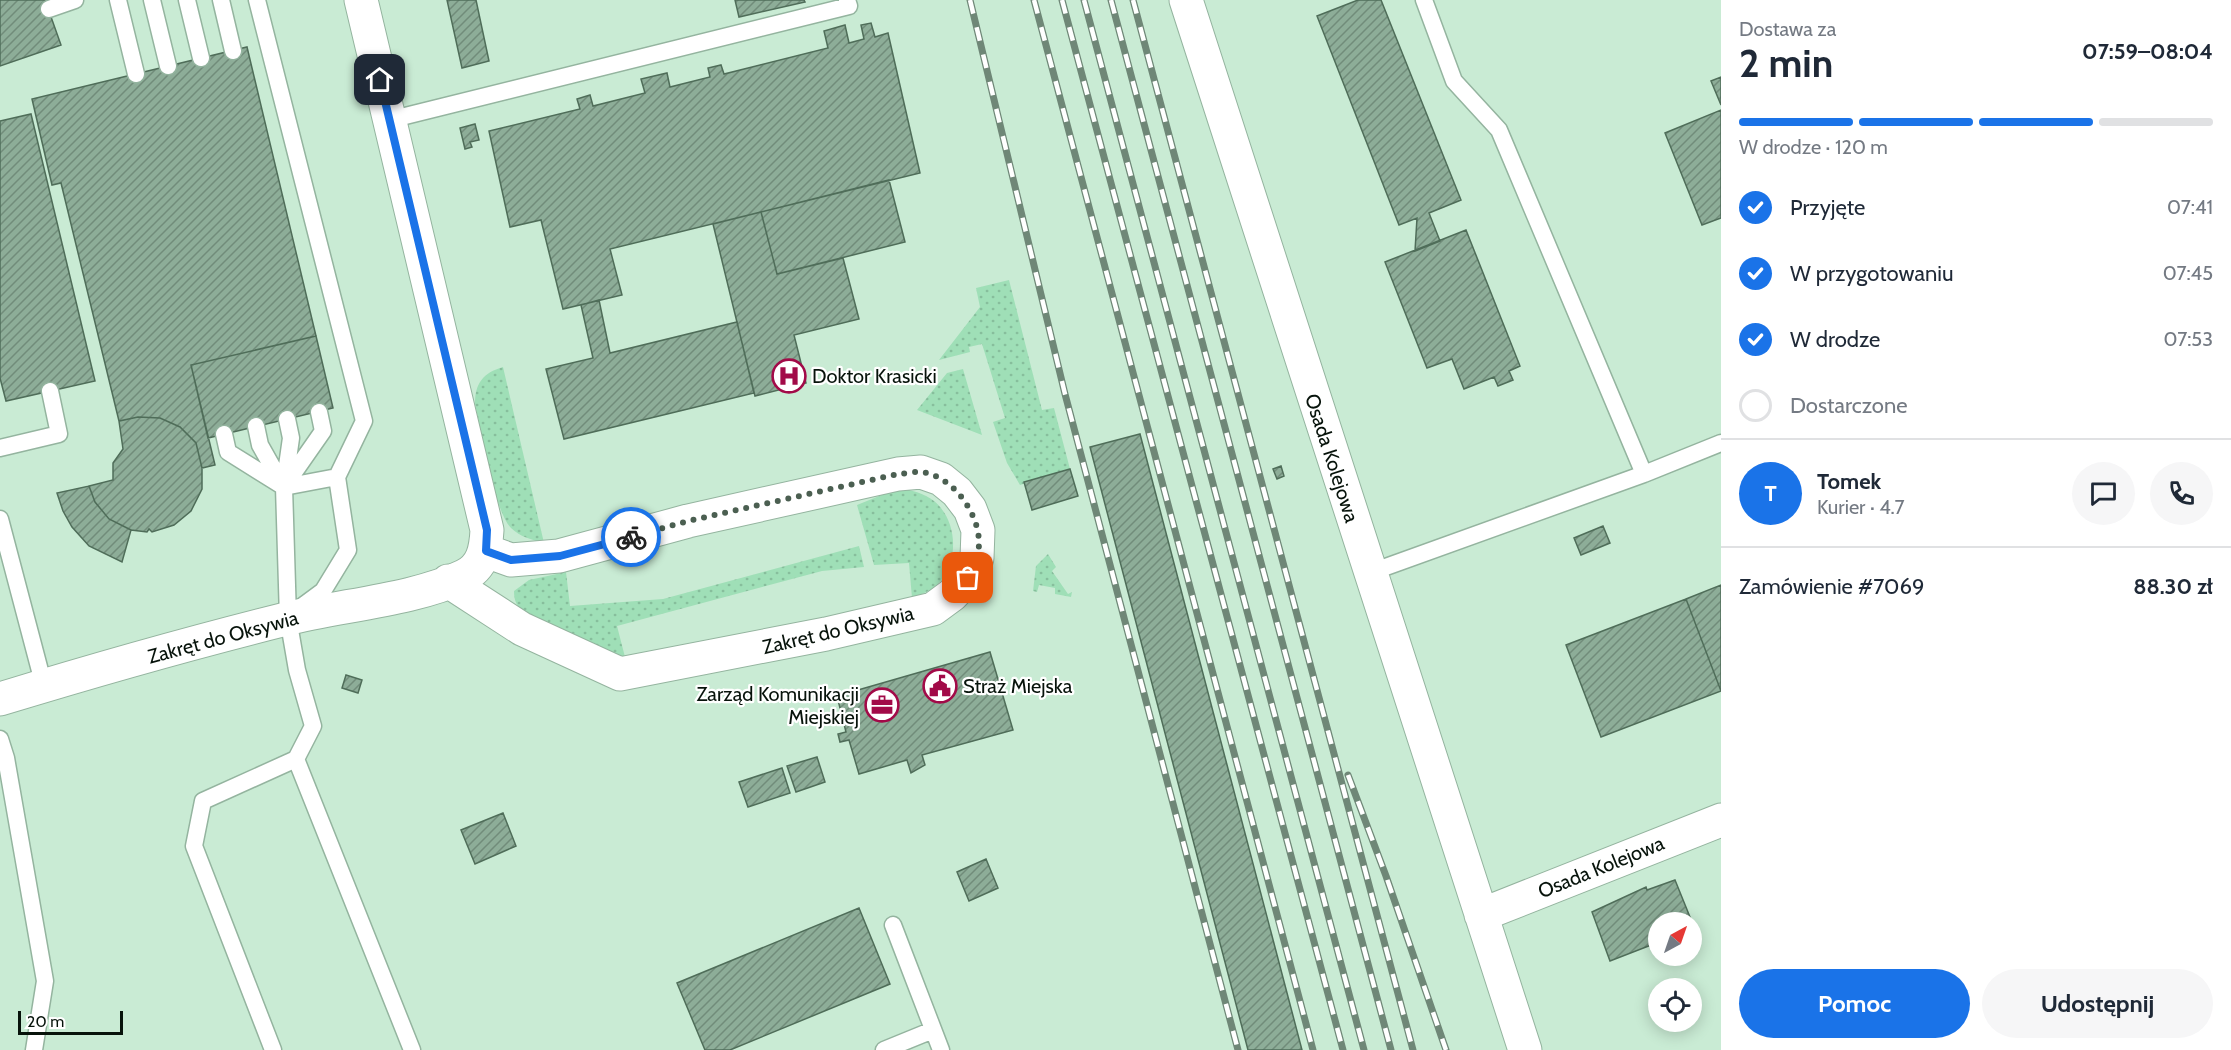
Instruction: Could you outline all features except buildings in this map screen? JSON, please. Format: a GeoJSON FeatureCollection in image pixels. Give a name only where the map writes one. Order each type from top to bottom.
{"type":"FeatureCollection","features":[{"type":"Feature","properties":{"kind":"street"},"geometry":{"type":"LineString","coordinates":[[361,0],[487,530],[486,551]]}},
{"type":"Feature","properties":{"kind":"street","name":"Osada Kolejowa"},"geometry":{"type":"LineString","coordinates":[[1186,0],[1369,573],[1525,1050]]}},
{"type":"Feature","properties":{"kind":"street","name":"Zakręt do Oksywia"},"geometry":{"type":"LineString","coordinates":[[0,699],[288,618],[407,594],[448,581],[465,576],[477,567],[486,551],[511,560],[560,556],[688,521],[898,474],[921,472],[941,479],[957,492],[970,509],[978,530],[977,558],[968,578],[952,595],[933,609],[826,634],[620,674],[522,629],[448,581]]}},
{"type":"Feature","properties":{"kind":"street","name":"Osada Kolejowa"},"geometry":{"type":"LineString","coordinates":[[1481,915],[1721,820]]}},
{"type":"Feature","properties":{"kind":"lane"},"geometry":{"type":"LineString","coordinates":[[49,9],[75,0]]}},
{"type":"Feature","properties":{"kind":"lane"},"geometry":{"type":"LineString","coordinates":[[118,0],[136,74]]}},
{"type":"Feature","properties":{"kind":"lane"},"geometry":{"type":"LineString","coordinates":[[152,0],[168,66]]}},
{"type":"Feature","properties":{"kind":"lane"},"geometry":{"type":"LineString","coordinates":[[187,0],[201,58]]}},
{"type":"Feature","properties":{"kind":"lane"},"geometry":{"type":"LineString","coordinates":[[221,0],[233,51]]}},
{"type":"Feature","properties":{"kind":"lane"},"geometry":{"type":"LineString","coordinates":[[257,0],[364,422],[337,477],[348,550],[323,591],[288,618]]}},
{"type":"Feature","properties":{"kind":"lane"},"geometry":{"type":"LineString","coordinates":[[389,120],[849,6],[847,0]]}},
{"type":"Feature","properties":{"kind":"lane"},"geometry":{"type":"LineString","coordinates":[[1424,0],[1454,81],[1499,130],[1644,474]]}},
{"type":"Feature","properties":{"kind":"lane"},"geometry":{"type":"LineString","coordinates":[[0,448],[59,434],[50,391]]}},
{"type":"Feature","properties":{"kind":"lane"},"geometry":{"type":"LineString","coordinates":[[284,487],[323,431],[319,412]]}},
{"type":"Feature","properties":{"kind":"lane"},"geometry":{"type":"LineString","coordinates":[[273,1050],[194,846],[203,801],[296,759],[313,726],[297,670],[288,618],[284,487],[291,438],[287,419]]}},
{"type":"Feature","properties":{"kind":"lane"},"geometry":{"type":"LineString","coordinates":[[256,426],[260,445],[284,487]]}},
{"type":"Feature","properties":{"kind":"lane"},"geometry":{"type":"LineString","coordinates":[[224,434],[228,452],[284,487],[337,477]]}},
{"type":"Feature","properties":{"kind":"lane"},"geometry":{"type":"LineString","coordinates":[[1369,573],[1644,474],[1721,443]]}},
{"type":"Feature","properties":{"kind":"lane"},"geometry":{"type":"LineString","coordinates":[[0,519],[44,686]]}},
{"type":"Feature","properties":{"kind":"lane"},"geometry":{"type":"LineString","coordinates":[[0,739],[6,758],[45,981],[34,1050]]}},
{"type":"Feature","properties":{"kind":"lane"},"geometry":{"type":"LineString","coordinates":[[296,759],[412,1050]]}},
{"type":"Feature","properties":{"kind":"lane"},"geometry":{"type":"LineString","coordinates":[[893,925],[941,1050]]}},
{"type":"Feature","properties":{"kind":"lane"},"geometry":{"type":"LineString","coordinates":[[884,1050],[933,1030]]}},
{"type":"Feature","properties":{"kind":"green space"},"geometry":{"type":"Polygon","coordinates":[[[1009,280],[1042,410],[1054,408],[1070,469],[1020,485],[1007,463],[993,422],[1005,418],[982,344],[969,347],[970,352],[939,360],[980,307],[976,288],[1009,280]]]}},
{"type":"Feature","properties":{"kind":"green space"},"geometry":{"type":"Polygon","coordinates":[[[503,367],[544,543],[522,536],[511,528],[499,505],[489,469],[475,397],[485,376],[503,367]]]}},
{"type":"Feature","properties":{"kind":"green space"},"geometry":{"type":"Polygon","coordinates":[[[963,369],[982,435],[917,410],[947,373],[963,369]]]}},
{"type":"Feature","properties":{"kind":"green space"},"geometry":{"type":"Polygon","coordinates":[[[899,488],[922,494],[934,501],[947,517],[953,538],[951,559],[943,578],[937,585],[912,598],[909,563],[874,565],[857,505],[899,488]]]}},
{"type":"Feature","properties":{"kind":"green space"},"geometry":{"type":"Polygon","coordinates":[[[859,546],[864,567],[822,571],[617,626],[625,657],[605,653],[525,613],[518,606],[514,591],[529,580],[566,572],[570,606],[663,599],[859,546]]]}},
{"type":"Feature","properties":{"kind":"green space"},"geometry":{"type":"Polygon","coordinates":[[[1048,554],[1056,567],[1052,571],[1068,594],[1072,592],[1071,597],[1055,594],[1055,588],[1039,585],[1037,592],[1033,591],[1036,566],[1048,554]]]}},
{"type":"Feature","properties":{"kind":"railway"},"geometry":{"type":"LineString","coordinates":[[970,0],[1065,394],[1238,1050]]}},
{"type":"Feature","properties":{"kind":"railway"},"geometry":{"type":"LineString","coordinates":[[1034,0],[1313,1050]]}},
{"type":"Feature","properties":{"kind":"railway"},"geometry":{"type":"LineString","coordinates":[[1062,0],[1343,1050]]}},
{"type":"Feature","properties":{"kind":"railway"},"geometry":{"type":"LineString","coordinates":[[1084,0],[1364,1050]]}},
{"type":"Feature","properties":{"kind":"railway"},"geometry":{"type":"LineString","coordinates":[[1111,0],[1391,1050]]}},
{"type":"Feature","properties":{"kind":"railway"},"geometry":{"type":"LineString","coordinates":[[1133,0],[1413,1050]]}},
{"type":"Feature","properties":{"kind":"railway"},"geometry":{"type":"LineString","coordinates":[[1348,775],[1386,876],[1446,1050]]}},
{"type":"Feature","properties":{"kind":"way so far"},"geometry":{"type":"LineString","coordinates":[[631,537],[688,521],[898,474],[921,472],[941,479],[957,492],[970,509],[978,530],[979,545],[977,558],[968,578]]}},
{"type":"Feature","properties":{"kind":"place","name":"Doktor Krasicki"},"geometry":{"type":"Point","coordinates":[789,376]}},
{"type":"Feature","properties":{"kind":"place","name":"Straż Miejska"},"geometry":{"type":"Point","coordinates":[940,686]}},
{"type":"Feature","properties":{"kind":"place","name":"Zarząd Komunikacji Miejskiej"},"geometry":{"type":"Point","coordinates":[882,705]}},
{"type":"Feature","properties":{"kind":"route"},"geometry":{"type":"LineString","coordinates":[[380,80],[487,530],[486,551],[511,560],[560,556],[631,537]]}}]}
